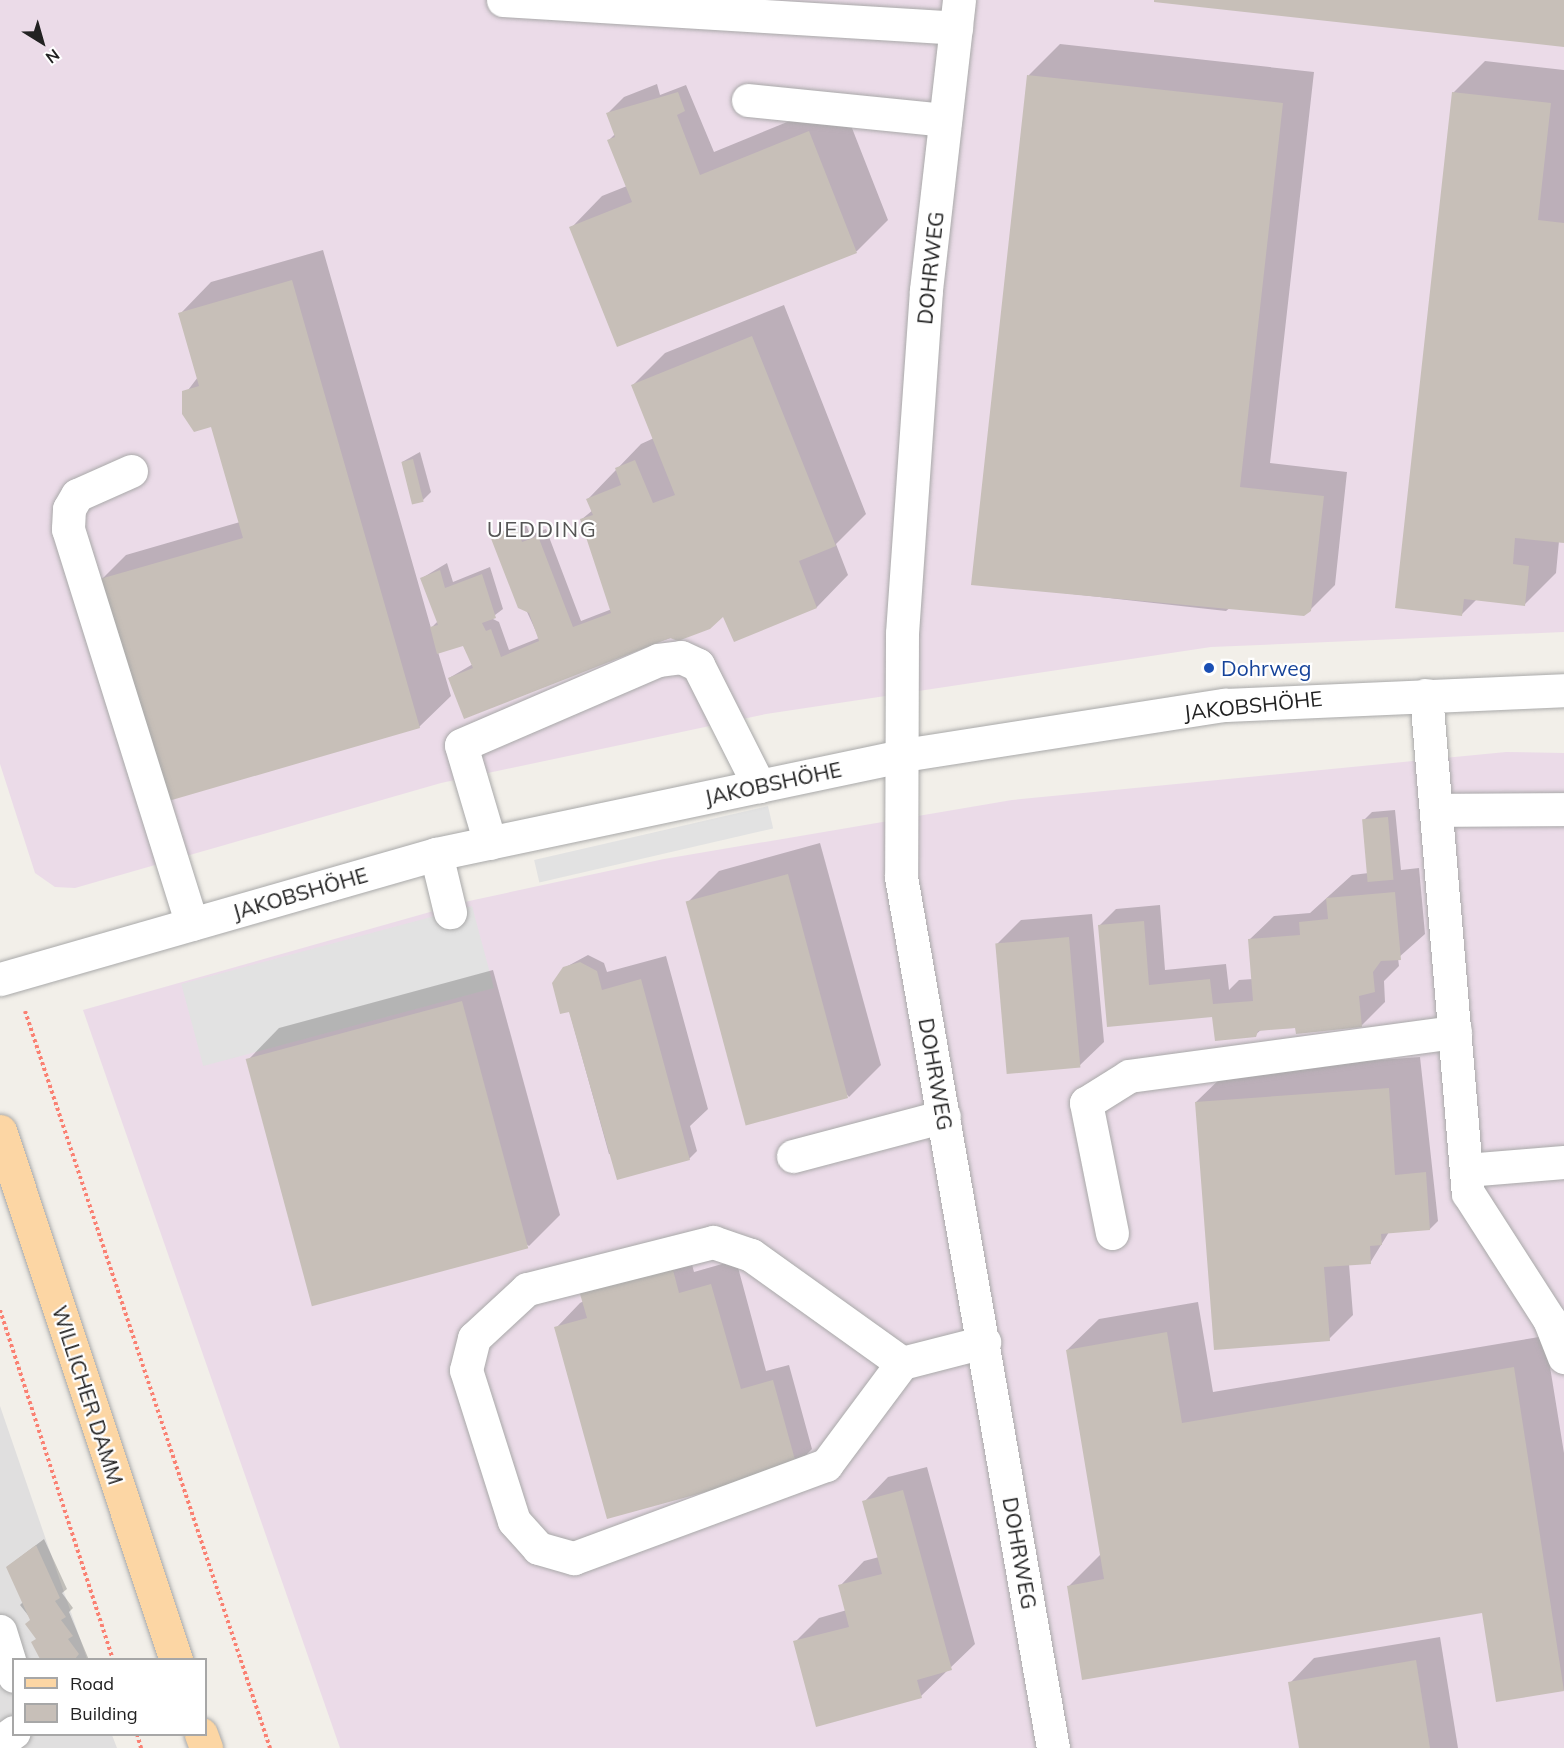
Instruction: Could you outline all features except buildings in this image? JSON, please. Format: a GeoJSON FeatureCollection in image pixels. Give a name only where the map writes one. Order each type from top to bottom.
{"type":"FeatureCollection","features":[{"type":"Feature","properties":{"kind":"main road","name":"WILLICHER DAMM"},"geometry":{"type":"LineString","coordinates":[[0,1131],[176,1658]]}},
{"type":"Feature","properties":{"kind":"street"},"geometry":{"type":"LineString","coordinates":[[503,0],[958,14]]}},
{"type":"Feature","properties":{"kind":"street","name":"DOHRWEG"},"geometry":{"type":"LineString","coordinates":[[958,14],[926,290],[902,633],[904,755],[901,877],[984,1342],[1053,1748]]}},
{"type":"Feature","properties":{"kind":"street"},"geometry":{"type":"LineString","coordinates":[[748,100],[945,120]]}},
{"type":"Feature","properties":{"kind":"street"},"geometry":{"type":"LineString","coordinates":[[131,471],[77,495],[69,509],[68,529],[192,924]]}},
{"type":"Feature","properties":{"kind":"street"},"geometry":{"type":"LineString","coordinates":[[490,843],[461,745],[658,660],[681,657],[698,665],[759,786]]}},
{"type":"Feature","properties":{"kind":"street","name":"JAKOBSHÖHE"},"geometry":{"type":"LineString","coordinates":[[7,977],[436,854],[904,755],[1225,705],[1564,690]]}},
{"type":"Feature","properties":{"kind":"street"},"geometry":{"type":"LineString","coordinates":[[1426,695],[1468,1193],[1549,1319],[1564,1357]]}},
{"type":"Feature","properties":{"kind":"street"},"geometry":{"type":"LineString","coordinates":[[1436,810],[1564,809]]}},
{"type":"Feature","properties":{"kind":"street"},"geometry":{"type":"LineString","coordinates":[[436,854],[450,912]]}},
{"type":"Feature","properties":{"kind":"street"},"geometry":{"type":"LineString","coordinates":[[1112,1233],[1086,1103],[1130,1076],[1455,1032]]}},
{"type":"Feature","properties":{"kind":"street"},"geometry":{"type":"LineString","coordinates":[[793,1156],[944,1116]]}},
{"type":"Feature","properties":{"kind":"street"},"geometry":{"type":"LineString","coordinates":[[1466,1170],[1564,1162]]}},
{"type":"Feature","properties":{"kind":"street"},"geometry":{"type":"LineString","coordinates":[[902,1363],[751,1255],[713,1242],[528,1289],[474,1338],[466,1370],[514,1521],[538,1548],[574,1558],[826,1465],[902,1363],[984,1342]]}},
{"type":"Feature","properties":{"kind":"street"},"geometry":{"type":"LineString","coordinates":[[0,1631],[12,1670]]}},
{"type":"Feature","properties":{"kind":"path"},"geometry":{"type":"LineString","coordinates":[[7,977],[270,1748]]}},
{"type":"Feature","properties":{"kind":"path"},"geometry":{"type":"LineString","coordinates":[[0,1310],[113,1658]]}},
{"type":"Feature","properties":{"kind":"shaded area"},"geometry":{"type":"Polygon","coordinates":[[[0,0],[1564,0],[1564,632],[1211,647],[766,714],[441,783],[75,888],[55,887],[35,873],[0,764],[0,0]]]}},
{"type":"Feature","properties":{"kind":"shaded area"},"geometry":{"type":"Polygon","coordinates":[[[1506,752],[1564,753],[1564,1748],[340,1748],[83,1010],[469,901],[664,859],[1012,800],[1506,752]]]}},
{"type":"Feature","properties":{"kind":"shaded area"},"geometry":{"type":"Polygon","coordinates":[[[768,806],[773,828],[539,882],[534,860],[768,806]]]}},
{"type":"Feature","properties":{"kind":"shaded area"},"geometry":{"type":"Polygon","coordinates":[[[472,906],[494,988],[203,1066],[181,984],[472,906]]]}},
{"type":"Feature","properties":{"kind":"shaded area"},"geometry":{"type":"Polygon","coordinates":[[[0,1406],[87,1658],[12,1658],[12,1736],[112,1736],[117,1748],[0,1748],[0,1406]]]}},
{"type":"Feature","properties":{"kind":"place","name":"Dohrweg"},"geometry":{"type":"Point","coordinates":[1209,668]}},
{"type":"Feature","properties":{"kind":"district","name":"UEDDING"},"geometry":{"type":"Point","coordinates":[542,530]}}]}
